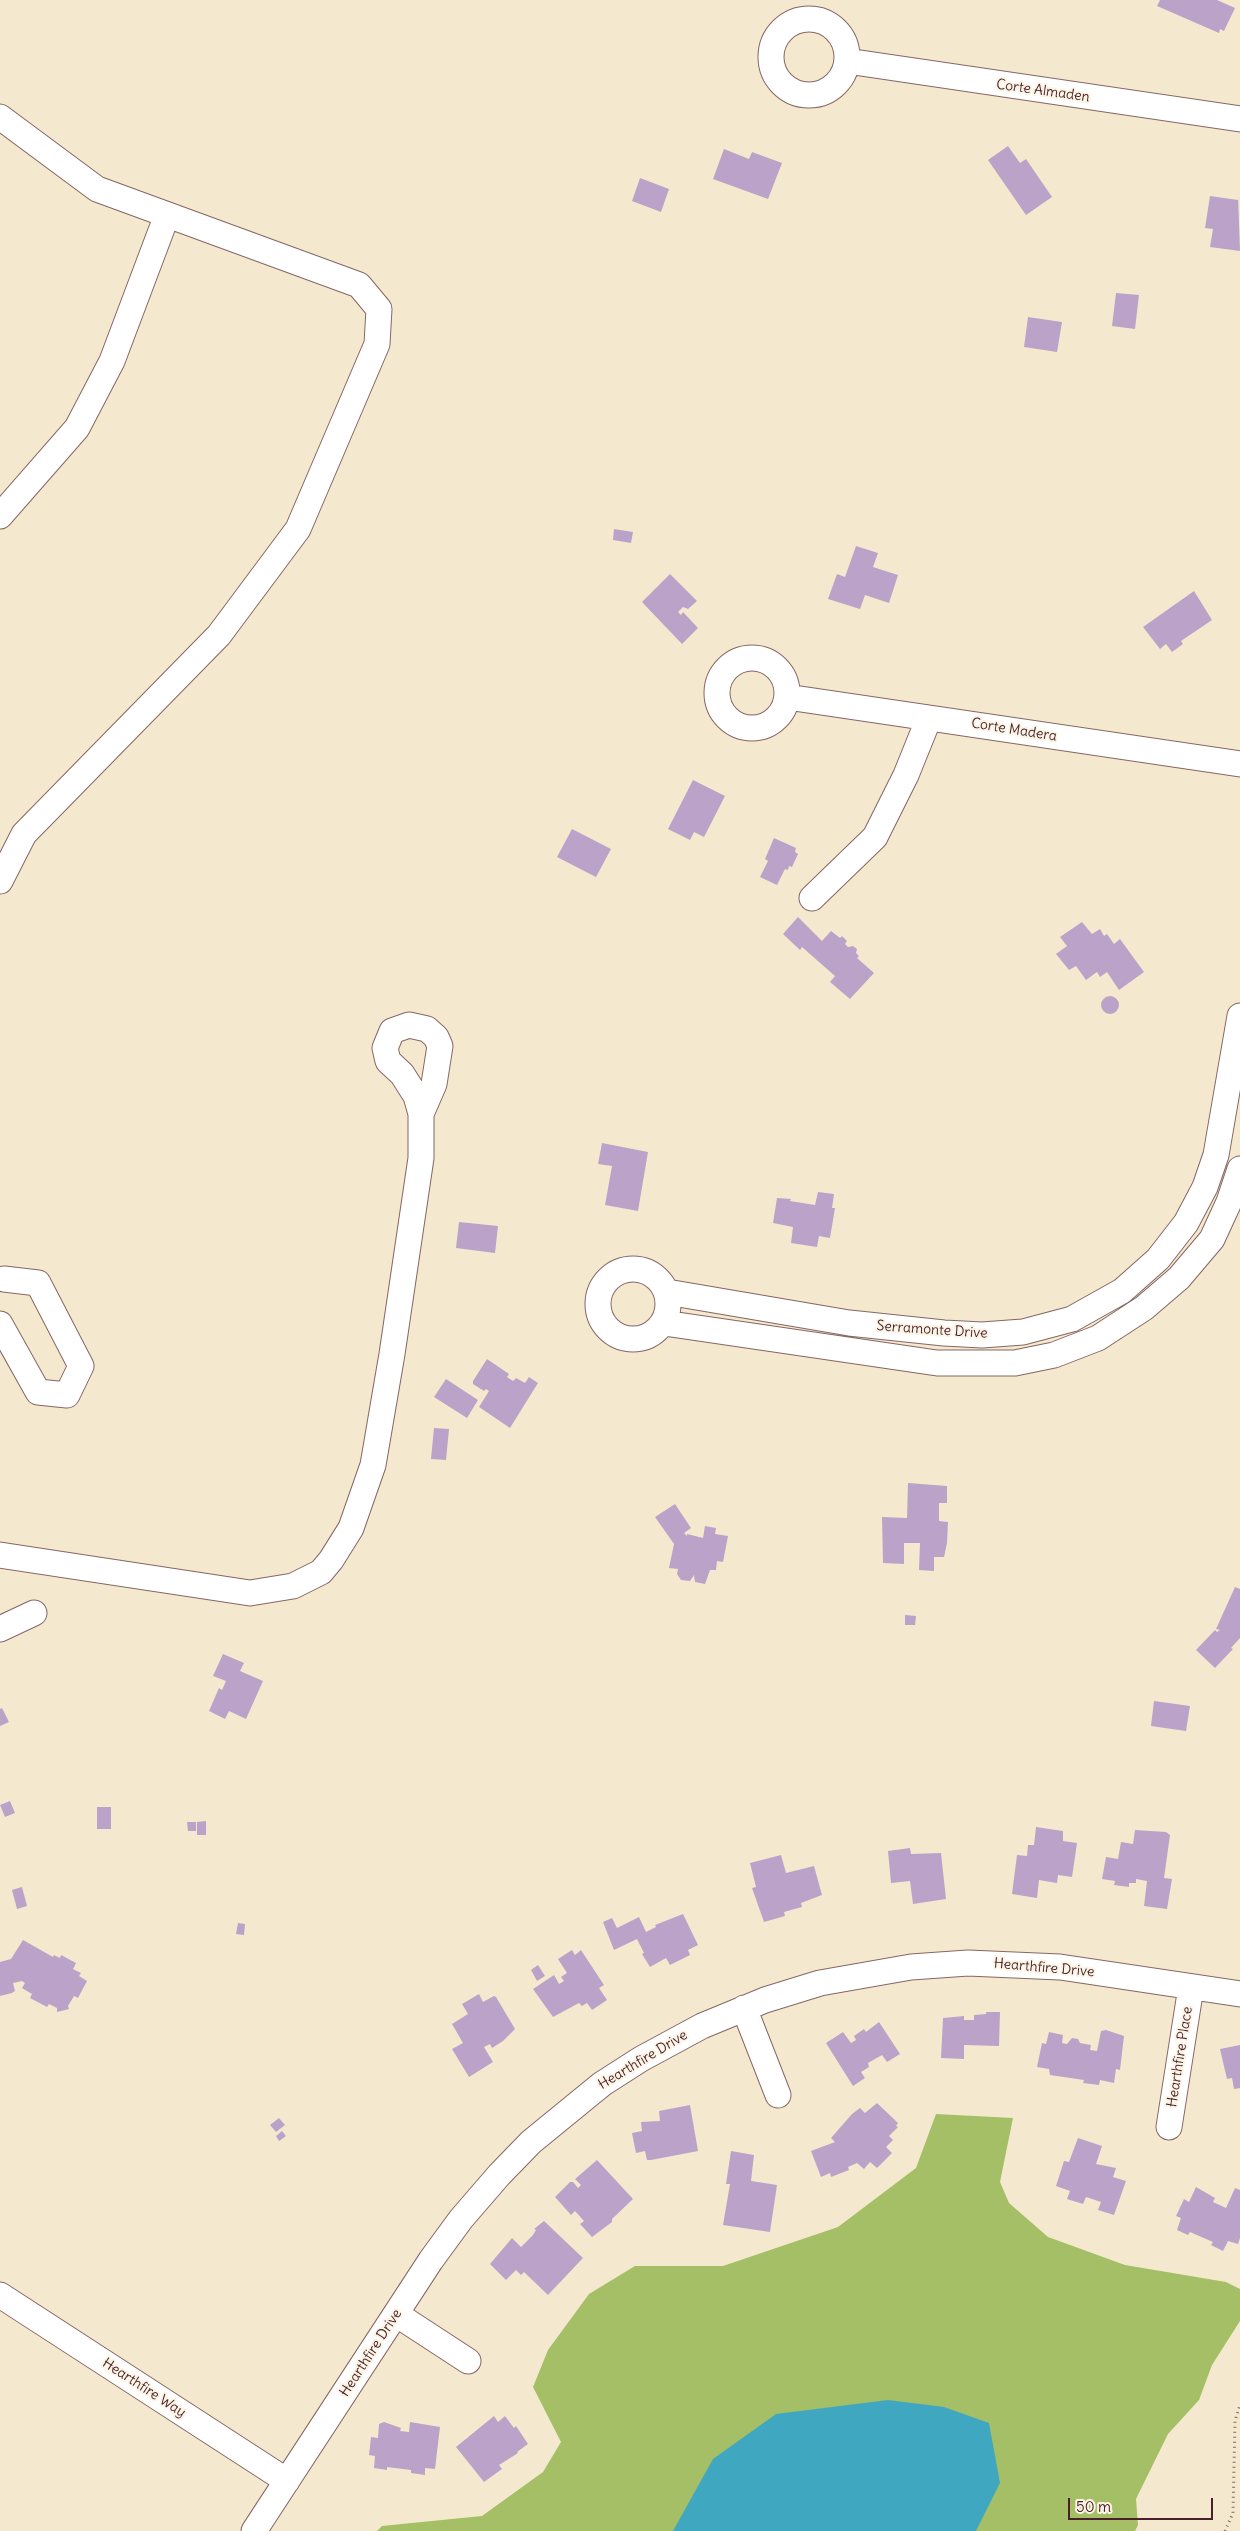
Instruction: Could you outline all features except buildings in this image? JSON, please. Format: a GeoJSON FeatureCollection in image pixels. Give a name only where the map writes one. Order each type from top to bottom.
{"type":"FeatureCollection","features":[{"type":"Feature","properties":{"kind":"street","name":"Corte Almaden"},"geometry":{"type":"LineString","coordinates":[[846,61],[1240,119]]}},
{"type":"Feature","properties":{"kind":"street"},"geometry":{"type":"LineString","coordinates":[[0,117],[97,189],[359,285],[379,310],[377,344],[298,529],[219,635],[24,834],[0,881]]}},
{"type":"Feature","properties":{"kind":"street"},"geometry":{"type":"LineString","coordinates":[[0,516],[77,428],[112,361],[167,215]]}},
{"type":"Feature","properties":{"kind":"street","name":"Corte Madera"},"geometry":{"type":"LineString","coordinates":[[787,697],[1240,764]]}},
{"type":"Feature","properties":{"kind":"street"},"geometry":{"type":"LineString","coordinates":[[812,898],[874,837],[906,775],[929,718]]}},
{"type":"Feature","properties":{"kind":"street","name":"Serramonte Drive"},"geometry":{"type":"LineString","coordinates":[[667,1292],[860,1324],[944,1334],[982,1335],[1023,1332],[1072,1318],[1122,1290],[1158,1259],[1186,1224],[1204,1187],[1216,1155],[1236,1068],[1240,1016]]}},
{"type":"Feature","properties":{"kind":"street"},"geometry":{"type":"LineString","coordinates":[[0,1555],[250,1593],[293,1586],[321,1572],[331,1560],[351,1528],[373,1465],[421,1158],[422,1114]]}},
{"type":"Feature","properties":{"kind":"street","name":"Serramonte Drive"},"geometry":{"type":"LineString","coordinates":[[664,1323],[937,1362],[1015,1363],[1054,1356],[1098,1338],[1144,1308],[1179,1278],[1212,1239],[1229,1202],[1240,1169]]}},
{"type":"Feature","properties":{"kind":"street"},"geometry":{"type":"LineString","coordinates":[[629,1269],[641,1270],[652,1274],[661,1282],[667,1292],[668,1308],[664,1323],[656,1332],[645,1338],[633,1340],[622,1338],[603,1324],[599,1313],[598,1301],[601,1289],[618,1272],[629,1269]]}},
{"type":"Feature","properties":{"kind":"street"},"geometry":{"type":"LineString","coordinates":[[0,1324],[38,1392],[67,1395],[82,1366],[38,1283],[1,1279]]}},
{"type":"Feature","properties":{"kind":"street"},"geometry":{"type":"LineString","coordinates":[[1099,1304],[1112,1329]]}},
{"type":"Feature","properties":{"kind":"street"},"geometry":{"type":"LineString","coordinates":[[856,1351],[860,1324]]}},
{"type":"Feature","properties":{"kind":"street"},"geometry":{"type":"LineString","coordinates":[[0,1629],[34,1613]]}},
{"type":"Feature","properties":{"kind":"street","name":"Hearthfire Drive"},"geometry":{"type":"LineString","coordinates":[[254,2531],[396,2314],[461,2219],[499,2175],[545,2130],[602,2084],[641,2059],[702,2026],[744,2008],[820,1983],[911,1967],[968,1963],[1060,1967],[1240,1994]]}},
{"type":"Feature","properties":{"kind":"street","name":"Hearthfire Place"},"geometry":{"type":"LineString","coordinates":[[1169,2127],[1191,1987]]}},
{"type":"Feature","properties":{"kind":"street"},"geometry":{"type":"LineString","coordinates":[[744,2008],[778,2095]]}},
{"type":"Feature","properties":{"kind":"street","name":"Hearthfire Way"},"geometry":{"type":"LineString","coordinates":[[0,2295],[287,2481]]}},
{"type":"Feature","properties":{"kind":"street"},"geometry":{"type":"LineString","coordinates":[[396,2314],[468,2361]]}},
{"type":"Feature","properties":{"kind":"path"},"geometry":{"type":"LineString","coordinates":[[1225,2531],[1233,2513],[1235,2421],[1240,2405]]}},
{"type":"Feature","properties":{"kind":"green space"},"geometry":{"type":"Polygon","coordinates":[[[936,2114],[1013,2118],[1000,2182],[1009,2203],[1048,2237],[1125,2265],[1226,2282],[1240,2289],[1240,2321],[1212,2365],[1199,2400],[1168,2434],[1136,2499],[1138,2525],[1135,2531],[377,2531],[382,2526],[482,2516],[543,2472],[561,2442],[533,2387],[548,2350],[589,2294],[635,2266],[723,2266],[838,2227],[916,2168],[936,2114]]]}},
{"type":"Feature","properties":{"kind":"water"},"geometry":{"type":"Polygon","coordinates":[[[888,2400],[944,2407],[989,2423],[1000,2483],[976,2531],[673,2531],[713,2459],[776,2414],[888,2400]]]}}]}
